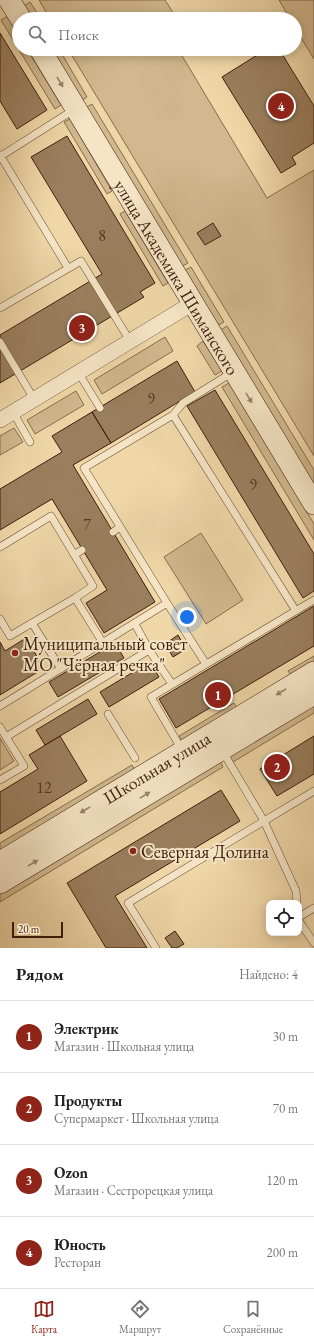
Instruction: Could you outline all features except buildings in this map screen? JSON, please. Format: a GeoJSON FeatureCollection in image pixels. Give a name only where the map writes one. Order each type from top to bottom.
{"type":"FeatureCollection","features":[{"type":"Feature","properties":{"kind":"street"},"geometry":{"type":"LineString","coordinates":[[9,0],[17,12]]}},
{"type":"Feature","properties":{"kind":"street","name":"улица Академика Шиманского"},"geometry":{"type":"LineString","coordinates":[[44,56],[314,504]]}},
{"type":"Feature","properties":{"kind":"street"},"geometry":{"type":"LineString","coordinates":[[6,416],[193,303]]}},
{"type":"Feature","properties":{"kind":"street","name":"Школьная улица"},"geometry":{"type":"LineString","coordinates":[[0,862],[314,672]]}},
{"type":"Feature","properties":{"kind":"street","name":"Школьная улица"},"geometry":{"type":"LineString","coordinates":[[0,883],[314,694]]}},
{"type":"Feature","properties":{"kind":"lane"},"geometry":{"type":"LineString","coordinates":[[68,268],[0,155],[76,109]]}},
{"type":"Feature","properties":{"kind":"lane"},"geometry":{"type":"LineString","coordinates":[[0,308],[81,261],[130,341]]}},
{"type":"Feature","properties":{"kind":"lane"},"geometry":{"type":"LineString","coordinates":[[0,342],[34,399]]}},
{"type":"Feature","properties":{"kind":"lane"},"geometry":{"type":"LineString","coordinates":[[78,372],[100,408]]}},
{"type":"Feature","properties":{"kind":"lane"},"geometry":{"type":"LineString","coordinates":[[206,664],[84,468],[120,442],[173,415],[183,403],[234,372]]}},
{"type":"Feature","properties":{"kind":"lane"},"geometry":{"type":"LineString","coordinates":[[173,415],[296,611]]}},
{"type":"Feature","properties":{"kind":"lane"},"geometry":{"type":"LineString","coordinates":[[6,416],[30,442]]}},
{"type":"Feature","properties":{"kind":"lane"},"geometry":{"type":"LineString","coordinates":[[0,547],[51,516],[93,586],[10,636],[0,620]]}},
{"type":"Feature","properties":{"kind":"lane"},"geometry":{"type":"LineString","coordinates":[[112,532],[120,527]]}},
{"type":"Feature","properties":{"kind":"lane"},"geometry":{"type":"LineString","coordinates":[[74,555],[82,550]]}},
{"type":"Feature","properties":{"kind":"lane"},"geometry":{"type":"LineString","coordinates":[[75,598],[103,643]]}},
{"type":"Feature","properties":{"kind":"lane"},"geometry":{"type":"LineString","coordinates":[[183,751],[150,697],[314,600]]}},
{"type":"Feature","properties":{"kind":"lane"},"geometry":{"type":"LineString","coordinates":[[0,706],[167,603]]}},
{"type":"Feature","properties":{"kind":"lane"},"geometry":{"type":"LineString","coordinates":[[32,623],[61,669]]}},
{"type":"Feature","properties":{"kind":"lane"},"geometry":{"type":"LineString","coordinates":[[135,624],[149,650],[172,684]]}},
{"type":"Feature","properties":{"kind":"lane"},"geometry":{"type":"LineString","coordinates":[[6,737],[149,650]]}},
{"type":"Feature","properties":{"kind":"lane"},"geometry":{"type":"LineString","coordinates":[[108,714],[135,758]]}},
{"type":"Feature","properties":{"kind":"lane"},"geometry":{"type":"LineString","coordinates":[[0,727],[24,766],[0,780]]}},
{"type":"Feature","properties":{"kind":"lane"},"geometry":{"type":"LineString","coordinates":[[221,749],[264,821],[296,891],[297,900]]}},
{"type":"Feature","properties":{"kind":"lane"},"geometry":{"type":"LineString","coordinates":[[156,948],[128,903],[314,791]]}},
{"type":"Feature","properties":{"kind":"lane"},"geometry":{"type":"LineString","coordinates":[[302,915],[314,908]]}},
{"type":"Feature","properties":{"kind":"lane"},"geometry":{"type":"LineString","coordinates":[[302,925],[314,943]]}},
{"type":"Feature","properties":{"kind":"shaded area"},"geometry":{"type":"Polygon","coordinates":[[[39,0],[165,0],[173,12],[46,12],[39,0]]]}},
{"type":"Feature","properties":{"kind":"shaded area"},"geometry":{"type":"Polygon","coordinates":[[[279,0],[314,0],[314,59],[302,39],[302,12],[286,12],[279,0]]]}},
{"type":"Feature","properties":{"kind":"shaded area"},"geometry":{"type":"Polygon","coordinates":[[[30,2],[36,12],[28,12],[24,6],[30,2]]]}},
{"type":"Feature","properties":{"kind":"shaded area"},"geometry":{"type":"Polygon","coordinates":[[[8,16],[12,23],[12,38],[1,20],[8,16]]]}},
{"type":"Feature","properties":{"kind":"shaded area"},"geometry":{"type":"Polygon","coordinates":[[[23,56],[31,56],[61,105],[55,109],[23,56]]]}},
{"type":"Feature","properties":{"kind":"shaded area"},"geometry":{"type":"Polygon","coordinates":[[[53,56],[63,56],[87,97],[81,101],[53,56]]]}},
{"type":"Feature","properties":{"kind":"shaded area"},"geometry":{"type":"Polygon","coordinates":[[[72,56],[182,56],[267,198],[314,170],[314,456],[72,56]]]}},
{"type":"Feature","properties":{"kind":"shaded area"},"geometry":{"type":"Polygon","coordinates":[[[92,104],[188,263],[181,267],[85,108],[92,104]]]}},
{"type":"Feature","properties":{"kind":"shaded area"},"geometry":{"type":"Polygon","coordinates":[[[70,119],[112,191],[107,194],[64,122],[70,119]]]}},
{"type":"Feature","properties":{"kind":"shaded area"},"geometry":{"type":"Polygon","coordinates":[[[125,211],[168,283],[163,286],[120,214],[125,211]]]}},
{"type":"Feature","properties":{"kind":"shaded area"},"geometry":{"type":"Polygon","coordinates":[[[191,267],[224,322],[217,326],[183,271],[191,267]]]}},
{"type":"Feature","properties":{"kind":"shaded area"},"geometry":{"type":"Polygon","coordinates":[[[227,326],[314,470],[314,487],[219,331],[227,326]]]}},
{"type":"Feature","properties":{"kind":"shaded area"},"geometry":{"type":"Polygon","coordinates":[[[165,337],[173,351],[102,394],[94,380],[165,337]]]}},
{"type":"Feature","properties":{"kind":"shaded area"},"geometry":{"type":"Polygon","coordinates":[[[203,341],[222,371],[215,375],[197,346],[203,341]]]}},
{"type":"Feature","properties":{"kind":"shaded area"},"geometry":{"type":"Polygon","coordinates":[[[229,383],[314,524],[314,540],[222,387],[229,383]]]}},
{"type":"Feature","properties":{"kind":"shaded area"},"geometry":{"type":"Polygon","coordinates":[[[76,391],[84,405],[35,434],[27,420],[76,391]]]}},
{"type":"Feature","properties":{"kind":"shaded area"},"geometry":{"type":"Polygon","coordinates":[[[14,428],[23,442],[0,455],[0,436],[14,428]]]}},
{"type":"Feature","properties":{"kind":"shaded area"},"geometry":{"type":"Polygon","coordinates":[[[201,533],[243,600],[206,624],[164,557],[201,533]]]}},
{"type":"Feature","properties":{"kind":"shaded area"},"geometry":{"type":"Polygon","coordinates":[[[314,656],[314,662],[291,675],[288,671],[314,656]]]}},
{"type":"Feature","properties":{"kind":"shaded area"},"geometry":{"type":"Polygon","coordinates":[[[234,703],[237,708],[182,741],[179,736],[234,703]]]}},
{"type":"Feature","properties":{"kind":"shaded area"},"geometry":{"type":"Polygon","coordinates":[[[314,704],[314,713],[233,762],[229,755],[314,704]]]}},
{"type":"Feature","properties":{"kind":"shaded area"},"geometry":{"type":"Polygon","coordinates":[[[0,738],[14,761],[0,770],[0,738]]]}},
{"type":"Feature","properties":{"kind":"shaded area"},"geometry":{"type":"Polygon","coordinates":[[[220,761],[223,767],[0,902],[0,894],[220,761]]]}},
{"type":"Feature","properties":{"kind":"shaded area"},"geometry":{"type":"Polygon","coordinates":[[[132,765],[135,770],[0,851],[0,843],[132,765]]]}},
{"type":"Feature","properties":{"kind":"place","name":"Юность"},"geometry":{"type":"Point","coordinates":[281,106]}},
{"type":"Feature","properties":{"kind":"place","name":"Ozon"},"geometry":{"type":"Point","coordinates":[82,328]}},
{"type":"Feature","properties":{"kind":"place","name":"Муниципальный совет МО \"Чёрная речка\""},"geometry":{"type":"Point","coordinates":[15,653]}},
{"type":"Feature","properties":{"kind":"place","name":"Электрик"},"geometry":{"type":"Point","coordinates":[218,695]}},
{"type":"Feature","properties":{"kind":"place","name":"Продукты"},"geometry":{"type":"Point","coordinates":[277,767]}},
{"type":"Feature","properties":{"kind":"place","name":"Северная Долина"},"geometry":{"type":"Point","coordinates":[133,851]}}]}
